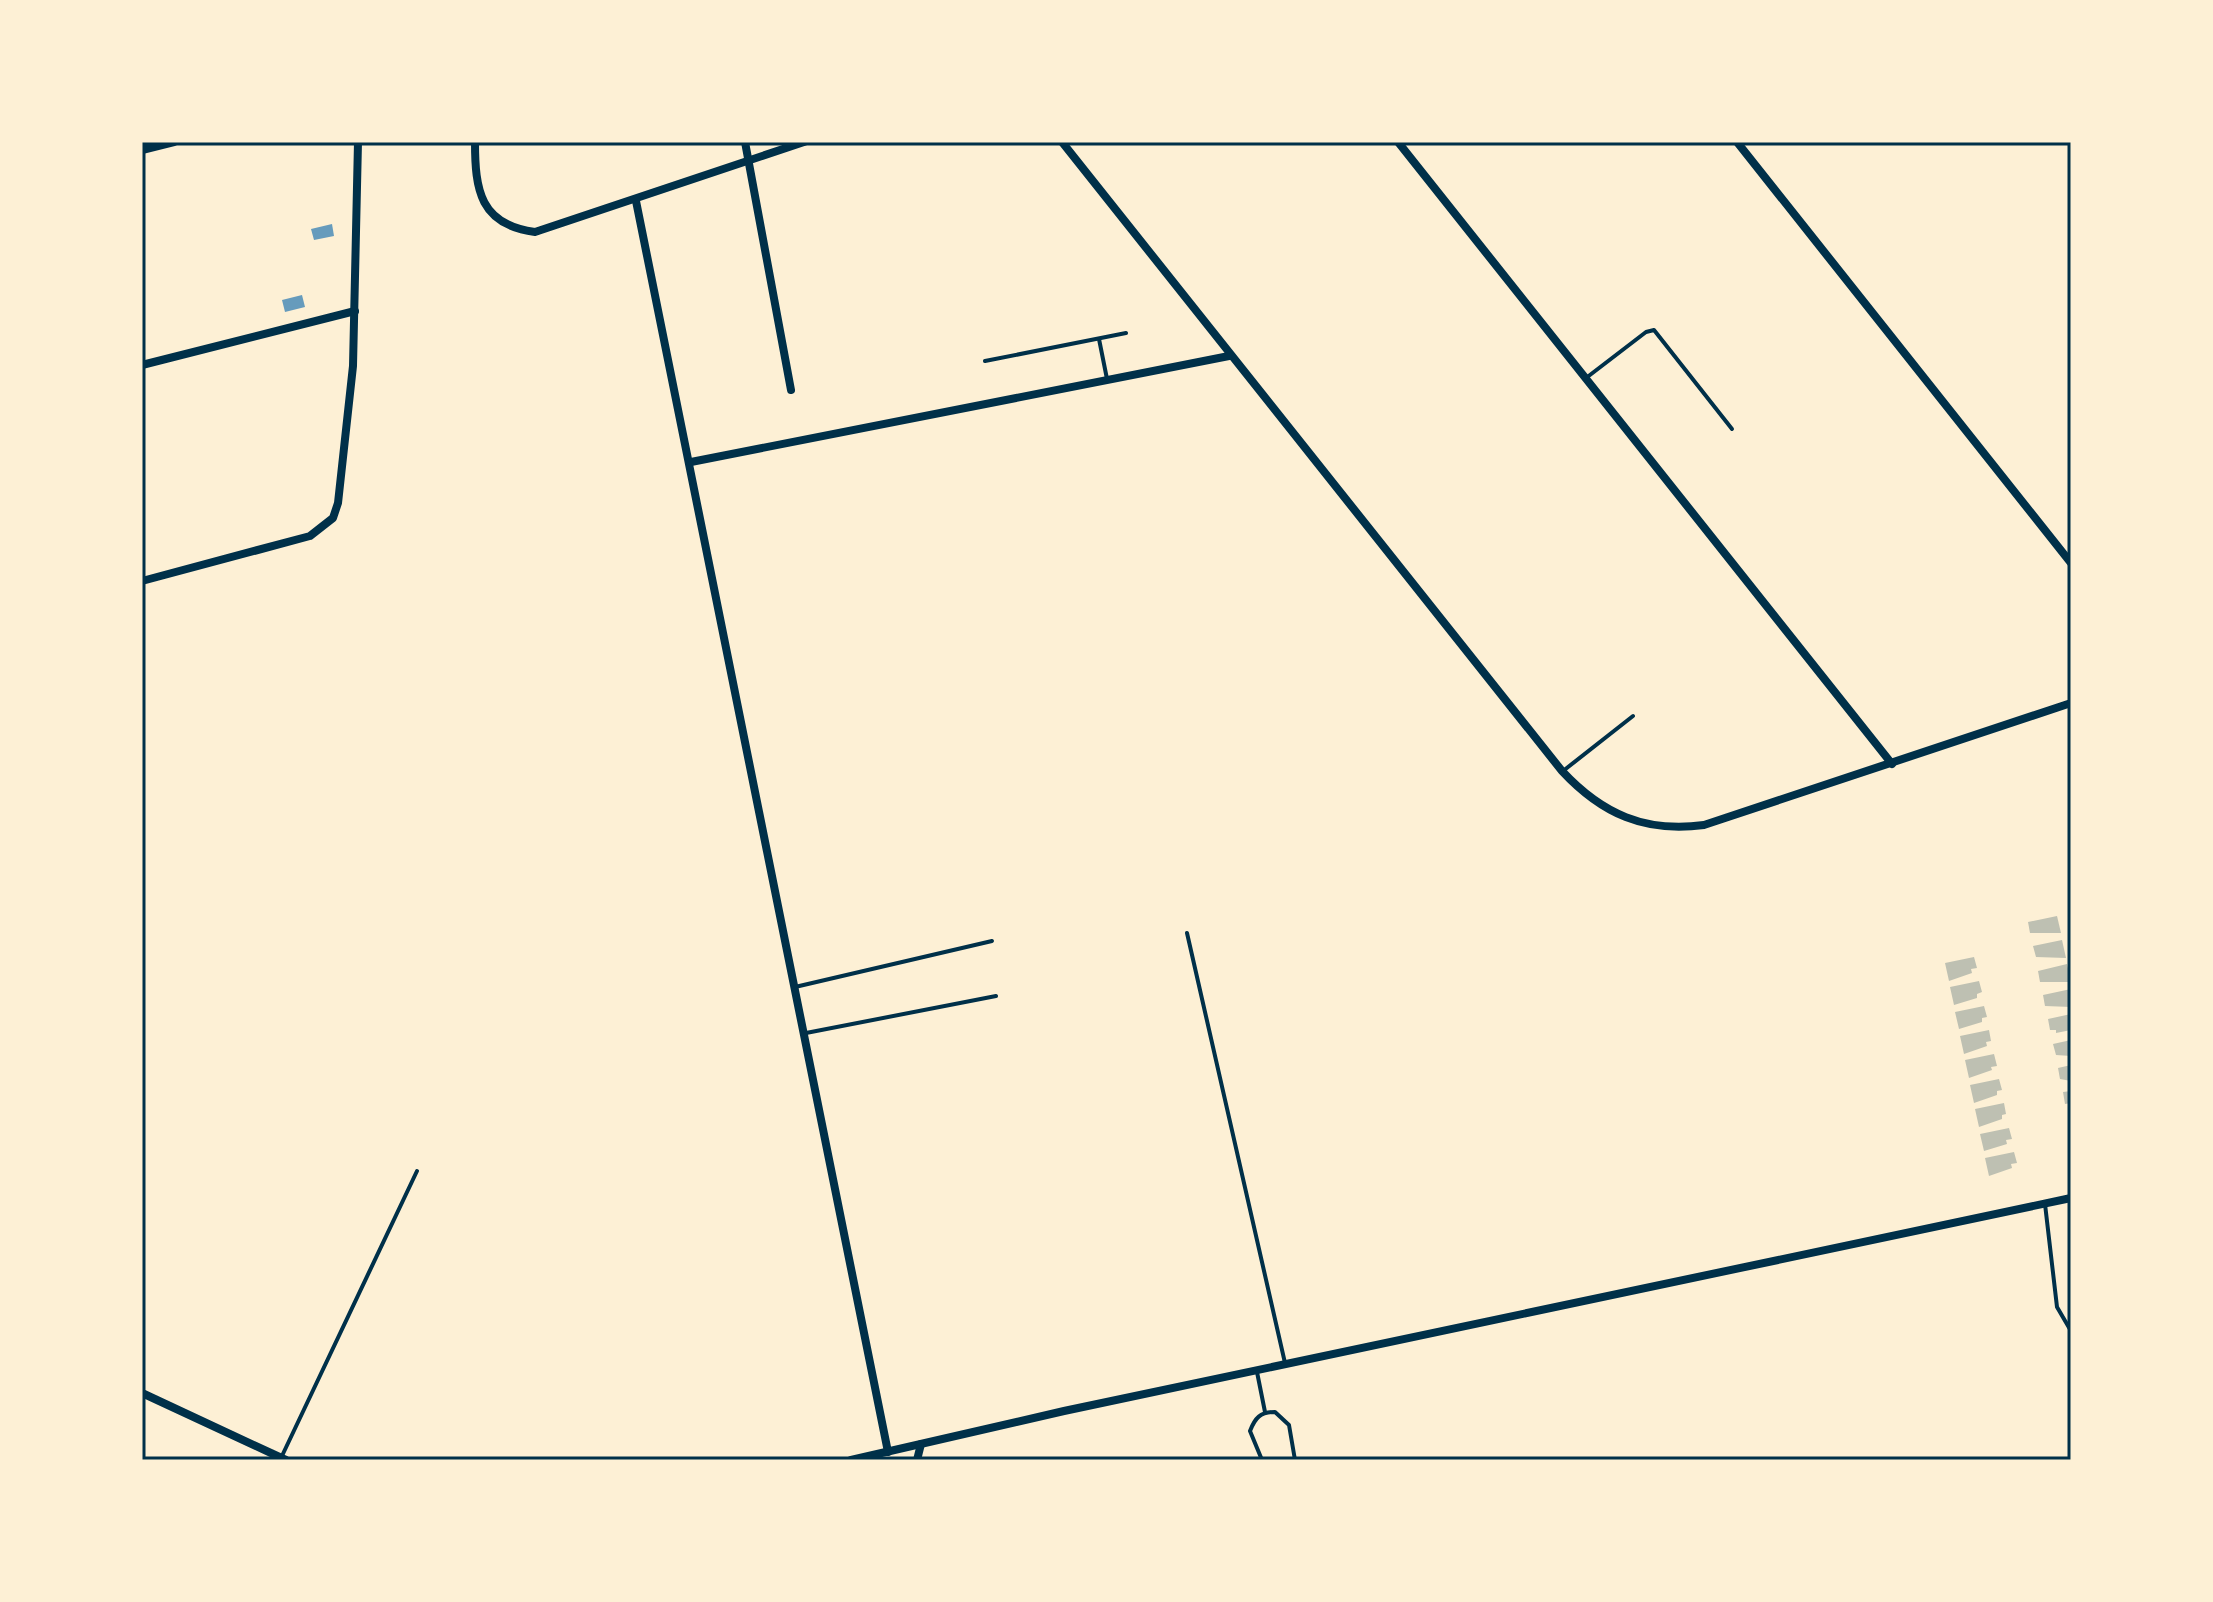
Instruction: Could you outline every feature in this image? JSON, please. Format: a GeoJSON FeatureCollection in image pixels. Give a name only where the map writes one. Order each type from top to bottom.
{"type":"FeatureCollection","features":[{"type":"Feature","properties":{"kind":"street"},"geometry":{"type":"LineString","coordinates":[[142,150],[174,142]]}},
{"type":"Feature","properties":{"kind":"street"},"geometry":{"type":"LineString","coordinates":[[142,581],[310,536],[333,518],[338,503],[352,381],[358,142]]}},
{"type":"Feature","properties":{"kind":"street"},"geometry":{"type":"LineString","coordinates":[[475,142],[478,191],[488,209],[502,223],[518,230],[535,232],[556,228],[804,142]]}},
{"type":"Feature","properties":{"kind":"street"},"geometry":{"type":"LineString","coordinates":[[745,142],[791,390]]}},
{"type":"Feature","properties":{"kind":"street"},"geometry":{"type":"LineString","coordinates":[[1062,142],[1229,356],[1562,771],[1582,794],[1607,811],[1632,822],[1686,827],[1717,822],[2071,703]]}},
{"type":"Feature","properties":{"kind":"street"},"geometry":{"type":"LineString","coordinates":[[1398,142],[1892,764]]}},
{"type":"Feature","properties":{"kind":"street"},"geometry":{"type":"LineString","coordinates":[[1737,142],[2071,563]]}},
{"type":"Feature","properties":{"kind":"street"},"geometry":{"type":"LineString","coordinates":[[636,201],[888,1452]]}},
{"type":"Feature","properties":{"kind":"street"},"geometry":{"type":"LineString","coordinates":[[142,365],[355,311]]}},
{"type":"Feature","properties":{"kind":"street"},"geometry":{"type":"LineString","coordinates":[[691,462],[1229,356]]}},
{"type":"Feature","properties":{"kind":"street"},"geometry":{"type":"LineString","coordinates":[[851,1460],[2071,1198]]}},
{"type":"Feature","properties":{"kind":"street"},"geometry":{"type":"LineString","coordinates":[[142,1393],[284,1459]]}},
{"type":"Feature","properties":{"kind":"street"},"geometry":{"type":"LineString","coordinates":[[917,1460],[921,1444]]}},
{"type":"Feature","properties":{"kind":"lane"},"geometry":{"type":"LineString","coordinates":[[1586,378],[1646,332],[1654,330],[1732,429]]}},
{"type":"Feature","properties":{"kind":"lane"},"geometry":{"type":"LineString","coordinates":[[985,361],[1126,333]]}},
{"type":"Feature","properties":{"kind":"lane"},"geometry":{"type":"LineString","coordinates":[[1099,339],[1107,379]]}},
{"type":"Feature","properties":{"kind":"lane"},"geometry":{"type":"LineString","coordinates":[[1562,771],[1633,716]]}},
{"type":"Feature","properties":{"kind":"lane"},"geometry":{"type":"LineString","coordinates":[[1187,933],[1285,1365]]}},
{"type":"Feature","properties":{"kind":"lane"},"geometry":{"type":"LineString","coordinates":[[793,988],[992,941]]}},
{"type":"Feature","properties":{"kind":"lane"},"geometry":{"type":"LineString","coordinates":[[802,1034],[996,996]]}},
{"type":"Feature","properties":{"kind":"lane"},"geometry":{"type":"LineString","coordinates":[[284,1459],[417,1171]]}},
{"type":"Feature","properties":{"kind":"lane"},"geometry":{"type":"LineString","coordinates":[[2045,1204],[2057,1307],[2071,1331]]}},
{"type":"Feature","properties":{"kind":"lane"},"geometry":{"type":"LineString","coordinates":[[1257,1372],[1265,1412]]}},
{"type":"Feature","properties":{"kind":"lane"},"geometry":{"type":"LineString","coordinates":[[1262,1460],[1250,1431],[1254,1419],[1265,1412],[1283,1417],[1289,1425],[1295,1460]]}},
{"type":"Feature","properties":{"kind":"water"},"geometry":{"type":"Polygon","coordinates":[[[332,224],[334,236],[314,240],[311,229],[332,224]]]}},
{"type":"Feature","properties":{"kind":"water"},"geometry":{"type":"Polygon","coordinates":[[[302,295],[305,307],[285,312],[282,300],[302,295]]]}},
{"type":"Feature","properties":{"kind":"building"},"geometry":{"type":"Polygon","coordinates":[[[2057,916],[2061,933],[2030,933],[2028,922],[2057,916]]]}},
{"type":"Feature","properties":{"kind":"building"},"geometry":{"type":"Polygon","coordinates":[[[2062,940],[2066,958],[2036,957],[2033,946],[2062,940]]]}},
{"type":"Feature","properties":{"kind":"building"},"geometry":{"type":"Polygon","coordinates":[[[1974,957],[1977,968],[1971,969],[1972,973],[1949,981],[1945,963],[1974,957]]]}},
{"type":"Feature","properties":{"kind":"building"},"geometry":{"type":"Polygon","coordinates":[[[2067,964],[2071,982],[2040,982],[2038,971],[2067,964]]]}},
{"type":"Feature","properties":{"kind":"building"},"geometry":{"type":"Polygon","coordinates":[[[1979,981],[1982,992],[1977,994],[1977,998],[1954,1005],[1950,987],[1979,981]]]}},
{"type":"Feature","properties":{"kind":"building"},"geometry":{"type":"Polygon","coordinates":[[[2071,989],[2071,1007],[2045,1006],[2043,995],[2071,989]]]}},
{"type":"Feature","properties":{"kind":"building"},"geometry":{"type":"Polygon","coordinates":[[[1984,1006],[1987,1017],[1982,1018],[1982,1022],[1959,1029],[1955,1012],[1984,1006]]]}},
{"type":"Feature","properties":{"kind":"building"},"geometry":{"type":"Polygon","coordinates":[[[2071,1014],[2071,1030],[2056,1033],[2056,1030],[2050,1030],[2048,1019],[2071,1014]]]}},
{"type":"Feature","properties":{"kind":"building"},"geometry":{"type":"Polygon","coordinates":[[[1989,1030],[1991,1041],[1986,1042],[1987,1046],[1964,1054],[1960,1036],[1989,1030]]]}},
{"type":"Feature","properties":{"kind":"building"},"geometry":{"type":"Polygon","coordinates":[[[2071,1040],[2071,1056],[2056,1055],[2053,1044],[2071,1040]]]}},
{"type":"Feature","properties":{"kind":"building"},"geometry":{"type":"Polygon","coordinates":[[[1994,1054],[1997,1066],[1969,1078],[1965,1060],[1994,1054]]]}},
{"type":"Feature","properties":{"kind":"building"},"geometry":{"type":"Polygon","coordinates":[[[2071,1065],[2071,1081],[2060,1079],[2058,1068],[2071,1065]]]}},
{"type":"Feature","properties":{"kind":"building"},"geometry":{"type":"Polygon","coordinates":[[[1999,1079],[2002,1090],[1997,1091],[1997,1095],[1974,1103],[1970,1085],[1999,1079]]]}},
{"type":"Feature","properties":{"kind":"building"},"geometry":{"type":"Polygon","coordinates":[[[2071,1091],[2071,1103],[2065,1104],[2063,1092],[2071,1091]]]}},
{"type":"Feature","properties":{"kind":"building"},"geometry":{"type":"Polygon","coordinates":[[[2004,1103],[2006,1114],[2002,1115],[2002,1119],[1979,1127],[1975,1109],[2004,1103]]]}},
{"type":"Feature","properties":{"kind":"building"},"geometry":{"type":"Polygon","coordinates":[[[2009,1128],[2012,1139],[2006,1140],[2007,1144],[1984,1151],[1980,1134],[2009,1128]]]}},
{"type":"Feature","properties":{"kind":"building"},"geometry":{"type":"Polygon","coordinates":[[[2014,1152],[2017,1163],[2011,1164],[2012,1168],[1989,1176],[1985,1158],[2014,1152]]]}}]}
